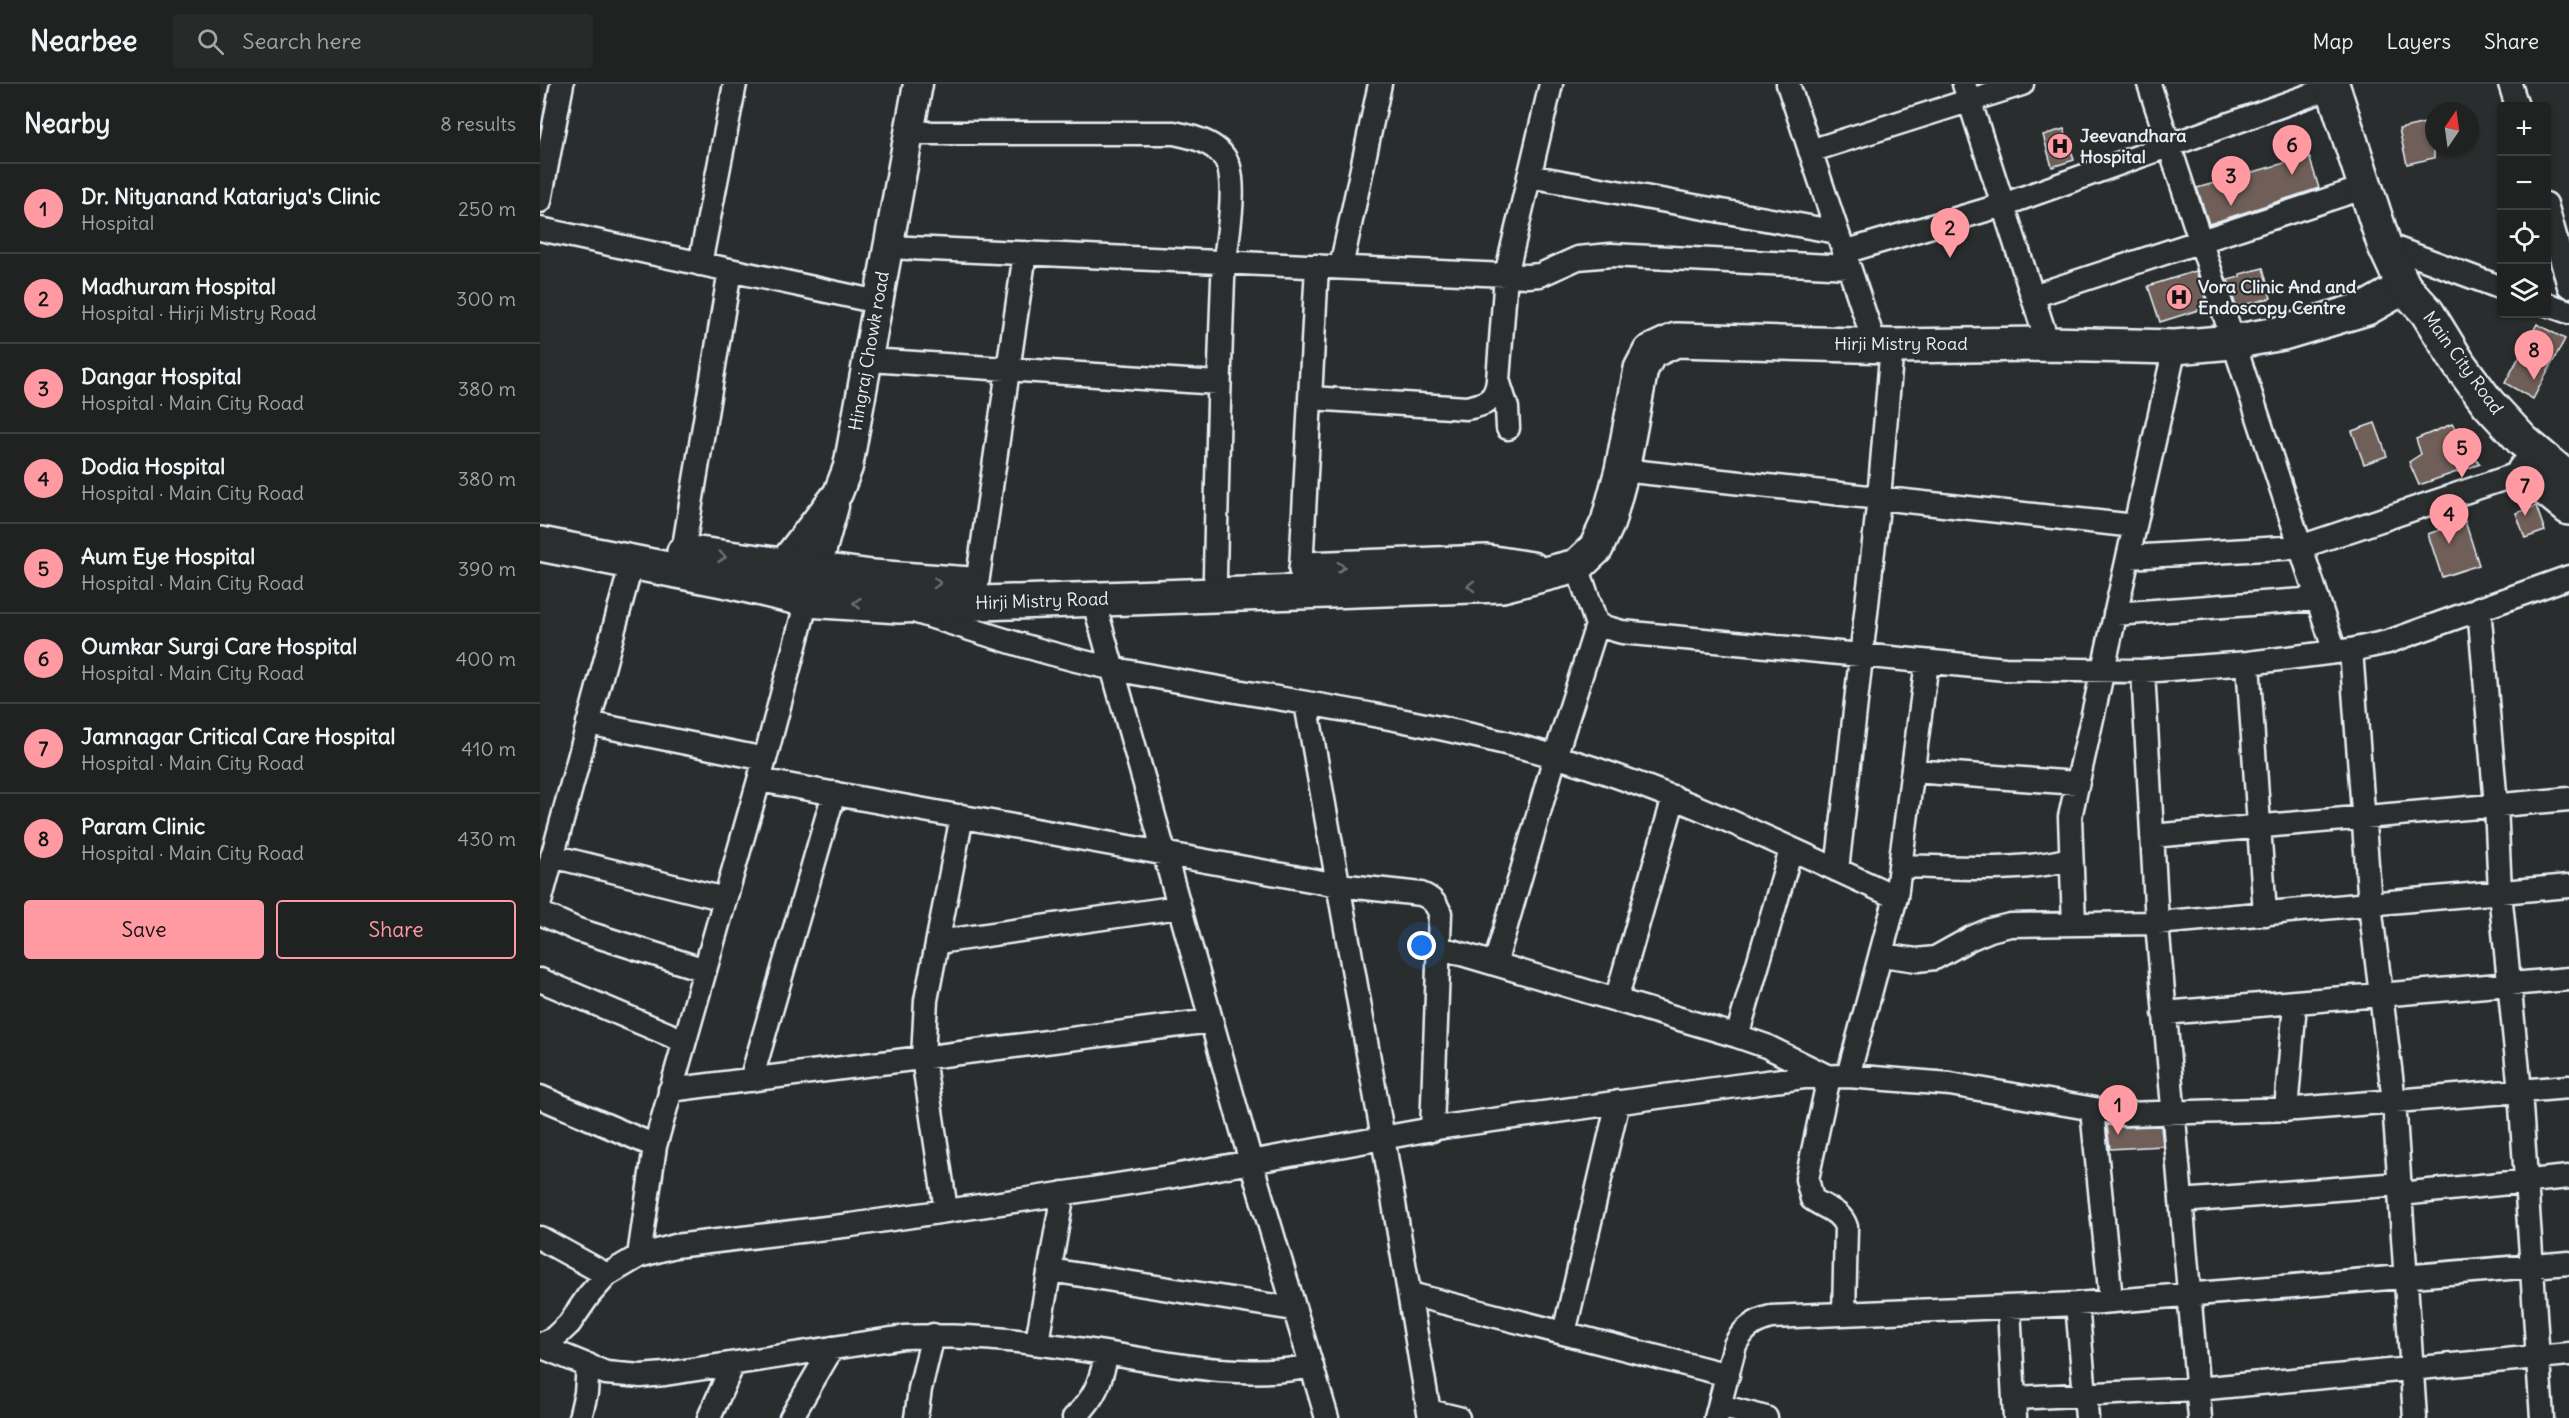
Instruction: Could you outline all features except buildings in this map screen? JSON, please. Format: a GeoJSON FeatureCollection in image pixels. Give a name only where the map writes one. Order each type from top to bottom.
{"type":"FeatureCollection","features":[{"type":"Feature","properties":{"kind":"main road","name":"Main City Road"},"geometry":{"type":"LineString","coordinates":[[2332,85],[2384,243],[2407,291],[2416,324],[2438,372],[2478,424],[2524,472],[2569,508]]}},
{"type":"Feature","properties":{"kind":"main road","name":"Main City Road"},"geometry":{"type":"LineString","coordinates":[[2407,291],[2427,312],[2459,364],[2488,403],[2523,441],[2569,480]]}},
{"type":"Feature","properties":{"kind":"main road","name":"Hirji Mistry Road"},"geometry":{"type":"LineString","coordinates":[[541,543],[807,600],[899,606],[1502,585],[1563,569],[1596,548],[1608,522],[1622,470],[1641,369],[1650,352],[1660,345],[1676,340],[1883,346],[2048,344],[2175,347],[2232,342],[2283,333],[2367,308],[2407,291]]}},
{"type":"Feature","properties":{"kind":"main road","name":"Hirji Mistry Road"},"geometry":{"type":"LineString","coordinates":[[541,543],[683,552],[914,581],[977,584],[1072,583],[1301,569],[1487,562],[1563,569]]}},
{"type":"Feature","properties":{"kind":"street"},"geometry":{"type":"LineString","coordinates":[[540,201],[562,84]]}},
{"type":"Feature","properties":{"kind":"street"},"geometry":{"type":"LineString","coordinates":[[700,264],[735,84]]}},
{"type":"Feature","properties":{"kind":"street","name":"Hingraj Chowk road"},"geometry":{"type":"LineString","coordinates":[[757,589],[782,565],[838,493],[848,467],[918,84]]}},
{"type":"Feature","properties":{"kind":"street"},"geometry":{"type":"LineString","coordinates":[[1341,267],[1380,84]]}},
{"type":"Feature","properties":{"kind":"street"},"geometry":{"type":"LineString","coordinates":[[1310,398],[1466,408],[1483,405],[1493,397],[1498,381],[1506,274],[1551,84]]}},
{"type":"Feature","properties":{"kind":"street"},"geometry":{"type":"LineString","coordinates":[[1788,84],[1843,250],[1883,346],[1879,498],[1837,870]]}},
{"type":"Feature","properties":{"kind":"street"},"geometry":{"type":"LineString","coordinates":[[1810,151],[1967,93],[2022,84]]}},
{"type":"Feature","properties":{"kind":"street"},"geometry":{"type":"LineString","coordinates":[[2149,84],[2317,599],[2343,651],[2363,816],[2380,994],[2394,1101],[2415,1418]]}},
{"type":"Feature","properties":{"kind":"street"},"geometry":{"type":"LineString","coordinates":[[2510,84],[2516,102]]}},
{"type":"Feature","properties":{"kind":"street"},"geometry":{"type":"LineString","coordinates":[[888,247],[1540,275],[1578,258],[1611,255],[1843,250],[2003,205],[2332,85]]}},
{"type":"Feature","properties":{"kind":"street"},"geometry":{"type":"LineString","coordinates":[[1967,93],[2048,344]]}},
{"type":"Feature","properties":{"kind":"street"},"geometry":{"type":"LineString","coordinates":[[909,133],[1174,133],[1196,137],[1218,150],[1228,165],[1232,184],[1224,262],[1218,383],[1215,576]]}},
{"type":"Feature","properties":{"kind":"street"},"geometry":{"type":"LineString","coordinates":[[1529,176],[1843,250]]}},
{"type":"Feature","properties":{"kind":"street"},"geometry":{"type":"LineString","coordinates":[[2033,296],[2366,187]]}},
{"type":"Feature","properties":{"kind":"street"},"geometry":{"type":"LineString","coordinates":[[2549,210],[2569,286]]}},
{"type":"Feature","properties":{"kind":"street"},"geometry":{"type":"LineString","coordinates":[[540,229],[878,302]]}},
{"type":"Feature","properties":{"kind":"street"},"geometry":{"type":"LineString","coordinates":[[2384,243],[2497,286]]}},
{"type":"Feature","properties":{"kind":"street"},"geometry":{"type":"LineString","coordinates":[[977,584],[1026,253]]}},
{"type":"Feature","properties":{"kind":"street"},"geometry":{"type":"LineString","coordinates":[[1301,569],[1317,266]]}},
{"type":"Feature","properties":{"kind":"street"},"geometry":{"type":"LineString","coordinates":[[2407,291],[2442,267]]}},
{"type":"Feature","properties":{"kind":"street"},"geometry":{"type":"LineString","coordinates":[[683,552],[730,270]]}},
{"type":"Feature","properties":{"kind":"street"},"geometry":{"type":"LineString","coordinates":[[2551,305],[2569,312]]}},
{"type":"Feature","properties":{"kind":"street"},"geometry":{"type":"LineString","coordinates":[[2074,924],[2070,817],[2175,347]]}},
{"type":"Feature","properties":{"kind":"street"},"geometry":{"type":"LineString","coordinates":[[869,360],[1218,383]]}},
{"type":"Feature","properties":{"kind":"street"},"geometry":{"type":"LineString","coordinates":[[1498,381],[1507,408],[1508,428]]}},
{"type":"Feature","properties":{"kind":"street"},"geometry":{"type":"LineString","coordinates":[[1622,470],[2135,526]]}},
{"type":"Feature","properties":{"kind":"street"},"geometry":{"type":"LineString","coordinates":[[2128,557],[2300,547],[2524,472]]}},
{"type":"Feature","properties":{"kind":"street"},"geometry":{"type":"LineString","coordinates":[[639,1256],[655,1146],[838,493]]}},
{"type":"Feature","properties":{"kind":"street"},"geometry":{"type":"LineString","coordinates":[[540,902],[632,562]]}},
{"type":"Feature","properties":{"kind":"street"},"geometry":{"type":"LineString","coordinates":[[1563,569],[1597,625],[1622,632],[2005,669],[2102,671],[2143,671],[2248,663],[2343,651],[2388,642],[2569,577]]}},
{"type":"Feature","properties":{"kind":"street"},"geometry":{"type":"LineString","coordinates":[[1093,599],[1251,1162],[1327,1418]]}},
{"type":"Feature","properties":{"kind":"street"},"geometry":{"type":"LineString","coordinates":[[2115,614],[2317,599]]}},
{"type":"Feature","properties":{"kind":"street"},"geometry":{"type":"LineString","coordinates":[[899,606],[1005,640],[1112,668],[1415,723],[1555,757],[1674,797],[1896,897]]}},
{"type":"Feature","properties":{"kind":"street"},"geometry":{"type":"LineString","coordinates":[[2479,608],[2496,805],[2500,892],[2520,1091],[2542,1418]]}},
{"type":"Feature","properties":{"kind":"street"},"geometry":{"type":"LineString","coordinates":[[1495,964],[1555,757],[1597,625]]}},
{"type":"Feature","properties":{"kind":"street"},"geometry":{"type":"LineString","coordinates":[[1844,1314],[1846,1227],[1844,1219],[1835,1211],[1812,1199],[1807,1179],[1839,1076],[1882,955],[1896,897],[1927,662]]}},
{"type":"Feature","properties":{"kind":"street"},"geometry":{"type":"LineString","coordinates":[[2248,663],[2265,914]]}},
{"type":"Feature","properties":{"kind":"street"},"geometry":{"type":"LineString","coordinates":[[2143,671],[2157,923],[2200,1418]]}},
{"type":"Feature","properties":{"kind":"street"},"geometry":{"type":"LineString","coordinates":[[1306,703],[1430,1414],[1458,1418]]}},
{"type":"Feature","properties":{"kind":"street"},"geometry":{"type":"LineString","coordinates":[[588,723],[762,769],[834,793],[1164,851],[1338,885],[1421,894],[1429,897],[1437,905],[1440,913],[1432,1130]]}},
{"type":"Feature","properties":{"kind":"street"},"geometry":{"type":"LineString","coordinates":[[1913,771],[2077,783]]}},
{"type":"Feature","properties":{"kind":"street"},"geometry":{"type":"LineString","coordinates":[[751,1080],[834,793]]}},
{"type":"Feature","properties":{"kind":"street"},"geometry":{"type":"LineString","coordinates":[[1616,1000],[1674,797]]}},
{"type":"Feature","properties":{"kind":"street"},"geometry":{"type":"LineString","coordinates":[[2152,836],[2569,799]]}},
{"type":"Feature","properties":{"kind":"street"},"geometry":{"type":"LineString","coordinates":[[946,1210],[923,1058],[926,1000],[962,816]]}},
{"type":"Feature","properties":{"kind":"street"},"geometry":{"type":"LineString","coordinates":[[1737,1036],[1791,850]]}},
{"type":"Feature","properties":{"kind":"street"},"geometry":{"type":"LineString","coordinates":[[552,856],[725,899]]}},
{"type":"Feature","properties":{"kind":"street"},"geometry":{"type":"LineString","coordinates":[[1900,866],[2026,867],[2049,865],[2070,859]]}},
{"type":"Feature","properties":{"kind":"street"},"geometry":{"type":"LineString","coordinates":[[1882,955],[1917,960],[1935,958],[1989,930],[2010,926],[2157,923],[2569,886]]}},
{"type":"Feature","properties":{"kind":"street"},"geometry":{"type":"LineString","coordinates":[[938,942],[1179,907]]}},
{"type":"Feature","properties":{"kind":"street"},"geometry":{"type":"LineString","coordinates":[[540,913],[578,930],[705,970]]}},
{"type":"Feature","properties":{"kind":"street"},"geometry":{"type":"LineString","coordinates":[[1438,947],[1737,1036],[1839,1076]]}},
{"type":"Feature","properties":{"kind":"street"},"geometry":{"type":"LineString","coordinates":[[2164,1012],[2569,979]]}},
{"type":"Feature","properties":{"kind":"street"},"geometry":{"type":"LineString","coordinates":[[540,980],[684,1041]]}},
{"type":"Feature","properties":{"kind":"street"},"geometry":{"type":"LineString","coordinates":[[2286,1110],[2294,1016]]}},
{"type":"Feature","properties":{"kind":"street"},"geometry":{"type":"LineString","coordinates":[[670,1090],[1211,1021]]}},
{"type":"Feature","properties":{"kind":"street"},"geometry":{"type":"LineString","coordinates":[[540,1345],[554,1338],[569,1324],[589,1295],[607,1275],[639,1256],[675,1246],[851,1225],[1063,1193],[1432,1130],[1759,1083],[1839,1076],[1950,1084],[2123,1114],[2286,1110],[2569,1087]]}},
{"type":"Feature","properties":{"kind":"street"},"geometry":{"type":"LineString","coordinates":[[540,1097],[655,1146]]}},
{"type":"Feature","properties":{"kind":"street"},"geometry":{"type":"LineString","coordinates":[[1564,1333],[1618,1102]]}},
{"type":"Feature","properties":{"kind":"street"},"geometry":{"type":"LineString","coordinates":[[2092,1110],[2111,1300]]}},
{"type":"Feature","properties":{"kind":"street"},"geometry":{"type":"LineString","coordinates":[[2181,1201],[2569,1178]]}},
{"type":"Feature","properties":{"kind":"street"},"geometry":{"type":"LineString","coordinates":[[1037,1342],[1063,1193]]}},
{"type":"Feature","properties":{"kind":"street"},"geometry":{"type":"LineString","coordinates":[[540,1238],[607,1275]]}},
{"type":"Feature","properties":{"kind":"street"},"geometry":{"type":"LineString","coordinates":[[1766,1418],[1718,1412],[1735,1345],[1741,1334],[1759,1320],[1771,1317],[2077,1304],[2533,1268],[2569,1263]]}},
{"type":"Feature","properties":{"kind":"street"},"geometry":{"type":"LineString","coordinates":[[1050,1270],[1294,1309]]}},
{"type":"Feature","properties":{"kind":"street"},"geometry":{"type":"LineString","coordinates":[[1410,1294],[1728,1375]]}},
{"type":"Feature","properties":{"kind":"street"},"geometry":{"type":"LineString","coordinates":[[2077,1304],[2087,1418]]}},
{"type":"Feature","properties":{"kind":"street"},"geometry":{"type":"LineString","coordinates":[[2009,1308],[2015,1408],[2085,1394],[2198,1389],[2569,1354]]}},
{"type":"Feature","properties":{"kind":"street"},"geometry":{"type":"LineString","coordinates":[[540,1345],[606,1373],[641,1376],[733,1364],[904,1336],[933,1335],[975,1336],[1037,1342],[1194,1368],[1260,1373],[1281,1372],[1312,1366]]}},
{"type":"Feature","properties":{"kind":"street"},"geometry":{"type":"LineString","coordinates":[[916,1418],[920,1389],[933,1335]]}},
{"type":"Feature","properties":{"kind":"street"},"geometry":{"type":"LineString","coordinates":[[791,1418],[832,1348]]}},
{"type":"Feature","properties":{"kind":"street"},"geometry":{"type":"LineString","coordinates":[[1074,1418],[1092,1399],[1100,1384],[1107,1354]]}},
{"type":"Feature","properties":{"kind":"street"},"geometry":{"type":"LineString","coordinates":[[709,1418],[733,1364]]}},
{"type":"Feature","properties":{"kind":"street"},"geometry":{"type":"LineString","coordinates":[[580,1418],[586,1393],[588,1365]]}},
{"type":"Feature","properties":{"kind":"place","name":"Jeevandhara Hospital"},"geometry":{"type":"Point","coordinates":[2060,146]}},
{"type":"Feature","properties":{"kind":"place","name":"Oumkar Surgi Care Hospital"},"geometry":{"type":"Point","coordinates":[2292,175]}},
{"type":"Feature","properties":{"kind":"place","name":"Dangar Hospital"},"geometry":{"type":"Point","coordinates":[2231,206]}},
{"type":"Feature","properties":{"kind":"place","name":"Madhuram Hospital"},"geometry":{"type":"Point","coordinates":[1950,258]}},
{"type":"Feature","properties":{"kind":"place","name":"Vora Clinic And and Endoscopy Centre"},"geometry":{"type":"Point","coordinates":[2179,297]}},
{"type":"Feature","properties":{"kind":"place","name":"Param Clinic"},"geometry":{"type":"Point","coordinates":[2534,380]}},
{"type":"Feature","properties":{"kind":"place","name":"Aum Eye Hospital"},"geometry":{"type":"Point","coordinates":[2462,478]}},
{"type":"Feature","properties":{"kind":"place","name":"Jamnagar Critical Care Hospital"},"geometry":{"type":"Point","coordinates":[2525,516]}},
{"type":"Feature","properties":{"kind":"place","name":"Dodia Hospital"},"geometry":{"type":"Point","coordinates":[2449,544]}},
{"type":"Feature","properties":{"kind":"place","name":"Dr. Nityanand Katariya's Clinic"},"geometry":{"type":"Point","coordinates":[2118,1135]}}]}
